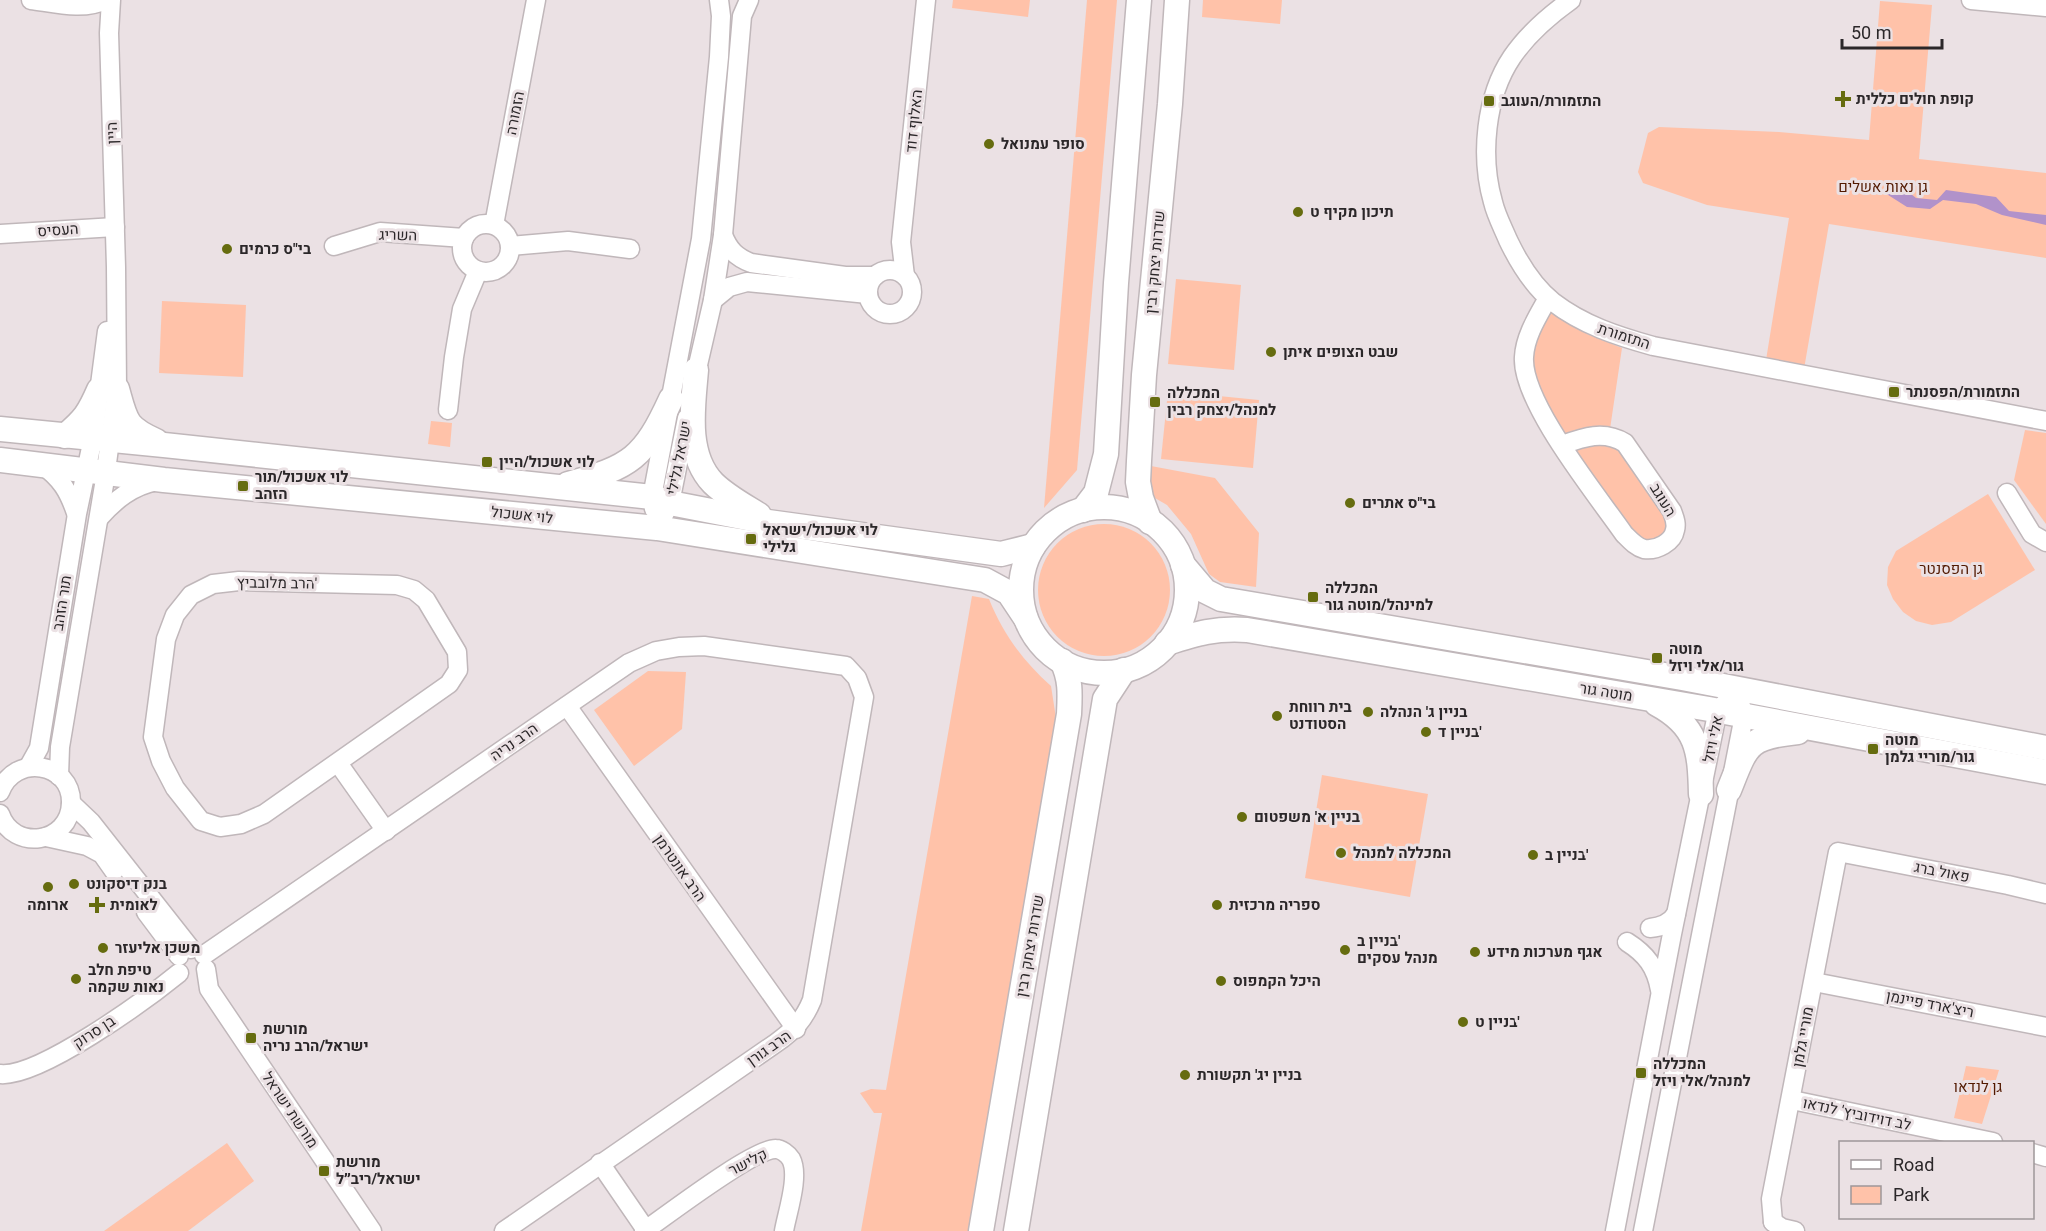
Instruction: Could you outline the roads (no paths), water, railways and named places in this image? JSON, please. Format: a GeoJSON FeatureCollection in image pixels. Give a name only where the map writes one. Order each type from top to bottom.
{"type":"FeatureCollection","features":[{"type":"Feature","properties":{"kind":"main road"},"geometry":{"type":"LineString","coordinates":[[1083,510],[1096,493],[1106,453],[1116,283],[1139,0]]}},
{"type":"Feature","properties":{"kind":"main road","name":"שדרות יצחק רבין"},"geometry":{"type":"LineString","coordinates":[[1150,522],[1141,498],[1138,472],[1144,375],[1178,0]]}},
{"type":"Feature","properties":{"kind":"main road"},"geometry":{"type":"LineString","coordinates":[[696,370],[693,431],[696,452],[703,471],[728,495],[768,522]]}},
{"type":"Feature","properties":{"kind":"main road"},"geometry":{"type":"LineString","coordinates":[[65,435],[85,419],[108,389],[127,422],[136,432],[164,445]]}},
{"type":"Feature","properties":{"kind":"main road"},"geometry":{"type":"LineString","coordinates":[[558,486],[614,469],[635,456],[645,447],[657,429],[671,399]]}},
{"type":"Feature","properties":{"kind":"main road"},"geometry":{"type":"LineString","coordinates":[[0,429],[558,486],[661,500],[768,522],[1001,554],[1033,546]]}},
{"type":"Feature","properties":{"kind":"main road","name":"לוי אשכול"},"geometry":{"type":"LineString","coordinates":[[0,460],[164,480],[657,528],[985,580],[1009,593],[1025,617]]}},
{"type":"Feature","properties":{"kind":"main road"},"geometry":{"type":"LineString","coordinates":[[1092,507],[1117,508],[1140,515],[1150,522],[1161,530],[1174,546],[1183,565],[1187,589],[1183,614],[1173,636],[1157,654],[1133,668],[1105,674],[1078,669],[1053,656],[1036,639],[1025,617],[1021,599],[1021,580],[1025,562],[1033,546],[1056,522],[1069,514],[1092,507]]}},
{"type":"Feature","properties":{"kind":"main road","name":"מוטה גור"},"geometry":{"type":"LineString","coordinates":[[1183,565],[1205,591],[1221,599],[1737,689],[2046,748]]}},
{"type":"Feature","properties":{"kind":"main road","name":"מוטה גור"},"geometry":{"type":"LineString","coordinates":[[1167,643],[1223,628],[1247,630],[1718,711],[2046,772]]}},
{"type":"Feature","properties":{"kind":"main road","name":"שדרות יצחק רבין"},"geometry":{"type":"LineString","coordinates":[[981,1231],[1070,714],[1070,685],[1068,673],[1062,661]]}},
{"type":"Feature","properties":{"kind":"main road"},"geometry":{"type":"LineString","coordinates":[[1016,1231],[1105,699],[1124,670]]}},
{"type":"Feature","properties":{"kind":"main road"},"geometry":{"type":"LineString","coordinates":[[1644,698],[1672,712],[1683,721],[1689,730],[1701,764],[1701,794]]}},
{"type":"Feature","properties":{"kind":"main road"},"geometry":{"type":"LineString","coordinates":[[1729,790],[1742,757],[1756,741],[1776,734],[1819,730]]}},
{"type":"Feature","properties":{"kind":"street"},"geometry":{"type":"LineString","coordinates":[[31,0],[84,6],[105,0]]}},
{"type":"Feature","properties":{"kind":"street","name":"היין"},"geometry":{"type":"LineString","coordinates":[[102,439],[108,389],[116,267],[109,33],[111,0]]}},
{"type":"Feature","properties":{"kind":"street","name":"הזמורה"},"geometry":{"type":"LineString","coordinates":[[494,225],[536,0]]}},
{"type":"Feature","properties":{"kind":"street","name":"ישראל גלילי"},"geometry":{"type":"LineString","coordinates":[[657,528],[671,399],[701,239],[719,57],[721,16],[719,0]]}},
{"type":"Feature","properties":{"kind":"street","name":"ישראל גלילי"},"geometry":{"type":"LineString","coordinates":[[661,500],[713,300],[723,235],[742,16],[749,0]]}},
{"type":"Feature","properties":{"kind":"street","name":"האלוף דוד"},"geometry":{"type":"LineString","coordinates":[[905,276],[901,242],[926,0]]}},
{"type":"Feature","properties":{"kind":"street","name":"התזמורת"},"geometry":{"type":"LineString","coordinates":[[1571,0],[1548,19],[1512,56],[1499,82],[1487,139],[1488,183],[1497,214],[1527,275],[1548,298],[1581,321],[1626,339],[1653,346],[2046,421]]}},
{"type":"Feature","properties":{"kind":"street"},"geometry":{"type":"LineString","coordinates":[[1971,0],[2046,7]]}},
{"type":"Feature","properties":{"kind":"street"},"geometry":{"type":"LineString","coordinates":[[84,6],[101,20],[109,33]]}},
{"type":"Feature","properties":{"kind":"street"},"geometry":{"type":"LineString","coordinates":[[494,225],[508,237],[510,255],[501,268],[486,273],[477,271],[469,266],[464,258],[462,248],[464,238],[477,226],[494,225]]}},
{"type":"Feature","properties":{"kind":"street","name":"העסיס"},"geometry":{"type":"LineString","coordinates":[[0,234],[115,227]]}},
{"type":"Feature","properties":{"kind":"street","name":"השריג"},"geometry":{"type":"LineString","coordinates":[[334,246],[380,232],[464,238]]}},
{"type":"Feature","properties":{"kind":"street"},"geometry":{"type":"LineString","coordinates":[[723,235],[737,257],[751,263],[845,276],[881,273],[900,272],[910,282],[912,297],[909,304],[898,314],[890,315],[878,310],[873,306],[868,294],[871,281],[881,273]]}},
{"type":"Feature","properties":{"kind":"street"},"geometry":{"type":"LineString","coordinates":[[510,246],[568,241],[630,249]]}},
{"type":"Feature","properties":{"kind":"street","name":"האלוף דוד"},"geometry":{"type":"LineString","coordinates":[[881,273],[901,242]]}},
{"type":"Feature","properties":{"kind":"street"},"geometry":{"type":"LineString","coordinates":[[448,410],[462,309],[477,271]]}},
{"type":"Feature","properties":{"kind":"street"},"geometry":{"type":"LineString","coordinates":[[713,300],[729,287],[747,282],[868,294]]}},
{"type":"Feature","properties":{"kind":"street","name":"העוגב"},"geometry":{"type":"LineString","coordinates":[[1548,298],[1535,321],[1524,357],[1528,385],[1538,408],[1562,445],[1624,534],[1644,549],[1655,549],[1671,538],[1675,531],[1676,521],[1672,511],[1625,443],[1614,436],[1589,436],[1562,445]]}},
{"type":"Feature","properties":{"kind":"street","name":"תור הזהב"},"geometry":{"type":"LineString","coordinates":[[29,766],[39,748],[77,514],[96,471],[102,439]]}},
{"type":"Feature","properties":{"kind":"street"},"geometry":{"type":"LineString","coordinates":[[42,465],[56,474],[65,485],[77,514]]}},
{"type":"Feature","properties":{"kind":"street","name":"תור הזהב"},"geometry":{"type":"LineString","coordinates":[[59,776],[60,747],[99,518],[96,471]]}},
{"type":"Feature","properties":{"kind":"street"},"geometry":{"type":"LineString","coordinates":[[99,518],[115,501],[131,490],[164,480]]}},
{"type":"Feature","properties":{"kind":"street"},"geometry":{"type":"LineString","coordinates":[[2007,493],[2032,534],[2046,542]]}},
{"type":"Feature","properties":{"kind":"street","name":"הרב מלובביץ'"},"geometry":{"type":"LineString","coordinates":[[239,581],[397,585],[414,590],[426,600],[457,652],[458,670],[449,684],[338,763],[264,814],[241,824],[220,827],[201,822],[176,788],[161,761],[153,737],[166,639],[175,615],[191,595],[213,584],[239,581]]}},
{"type":"Feature","properties":{"kind":"street","name":"הרב נריה"},"geometry":{"type":"LineString","coordinates":[[195,967],[386,831],[629,663],[656,651],[704,646],[846,666],[857,678]]}},
{"type":"Feature","properties":{"kind":"street","name":"הרב גורן"},"geometry":{"type":"LineString","coordinates":[[504,1231],[795,1029],[806,1015],[812,1000],[864,697],[857,678]]}},
{"type":"Feature","properties":{"kind":"street","name":"אלי ויזל"},"geometry":{"type":"LineString","coordinates":[[1615,1231],[1718,711],[1737,689]]}},
{"type":"Feature","properties":{"kind":"street","name":"אלי ויזל"},"geometry":{"type":"LineString","coordinates":[[1643,1231],[1744,716],[1737,689]]}},
{"type":"Feature","properties":{"kind":"street","name":"הרב אונטרמן"},"geometry":{"type":"LineString","coordinates":[[567,706],[795,1029]]}},
{"type":"Feature","properties":{"kind":"street"},"geometry":{"type":"LineString","coordinates":[[338,763],[386,831]]}},
{"type":"Feature","properties":{"kind":"street"},"geometry":{"type":"LineString","coordinates":[[1,788],[11,775],[29,766],[50,770],[59,776],[68,788],[71,803],[69,814],[64,824],[56,832],[46,837]]}},
{"type":"Feature","properties":{"kind":"street","name":"מורשת ישראל"},"geometry":{"type":"LineString","coordinates":[[71,803],[91,822],[195,967],[372,1231]]}},
{"type":"Feature","properties":{"kind":"street","name":"מורשת ישראל"},"geometry":{"type":"LineString","coordinates":[[3,823],[26,838],[46,837],[87,846],[102,854],[195,967]]}},
{"type":"Feature","properties":{"kind":"street","name":"פאול ברג"},"geometry":{"type":"LineString","coordinates":[[1838,852],[2046,894]]}},
{"type":"Feature","properties":{"kind":"street","name":"מוריי גלמן"},"geometry":{"type":"LineString","coordinates":[[1770,1226],[1771,1199],[1792,1100],[1838,852]]}},
{"type":"Feature","properties":{"kind":"street"},"geometry":{"type":"LineString","coordinates":[[1650,928],[1672,921],[1676,914]]}},
{"type":"Feature","properties":{"kind":"street"},"geometry":{"type":"LineString","coordinates":[[1627,942],[1651,961],[1661,992]]}},
{"type":"Feature","properties":{"kind":"street","name":"בן סרוק"},"geometry":{"type":"LineString","coordinates":[[0,1074],[40,1065],[89,1037],[195,967]]}},
{"type":"Feature","properties":{"kind":"street","name":"ריצ'ארד פיינמן"},"geometry":{"type":"LineString","coordinates":[[1814,982],[2046,1027]]}},
{"type":"Feature","properties":{"kind":"street","name":"לב דוידוביץ' לנדאו"},"geometry":{"type":"LineString","coordinates":[[1792,1100],[1984,1141]]}},
{"type":"Feature","properties":{"kind":"street","name":"קלישר"},"geometry":{"type":"LineString","coordinates":[[600,1163],[645,1230],[730,1170],[760,1153],[776,1149],[785,1152],[793,1167],[794,1180],[784,1231]]}},
{"type":"Feature","properties":{"kind":"street"},"geometry":{"type":"LineString","coordinates":[[1770,1226],[1795,1231]]}},
{"type":"Feature","properties":{"kind":"place","name":"קופת חולים כללית"},"geometry":{"type":"Point","coordinates":[1843,99]}},
{"type":"Feature","properties":{"kind":"place","name":"התזמורת/העוגב"},"geometry":{"type":"Point","coordinates":[1489,101]}},
{"type":"Feature","properties":{"kind":"place","name":"סופר עמנואל"},"geometry":{"type":"Point","coordinates":[989,144]}},
{"type":"Feature","properties":{"kind":"place","name":"תיכון מקיף ט"},"geometry":{"type":"Point","coordinates":[1298,212]}},
{"type":"Feature","properties":{"kind":"place","name":"בי\"ס כרמים"},"geometry":{"type":"Point","coordinates":[227,249]}},
{"type":"Feature","properties":{"kind":"place","name":"שבט הצופים איתן"},"geometry":{"type":"Point","coordinates":[1271,352]}},
{"type":"Feature","properties":{"kind":"place","name":"התזמורת/הפסנתר"},"geometry":{"type":"Point","coordinates":[1894,392]}},
{"type":"Feature","properties":{"kind":"place","name":"המכללה למנהל/יצחק רבין"},"geometry":{"type":"Point","coordinates":[1155,402]}},
{"type":"Feature","properties":{"kind":"place","name":"לוי אשכול/היין"},"geometry":{"type":"Point","coordinates":[487,462]}},
{"type":"Feature","properties":{"kind":"place","name":"לוי אשכול/תור הזהב"},"geometry":{"type":"Point","coordinates":[243,486]}},
{"type":"Feature","properties":{"kind":"place","name":"בי\"ס אתרים"},"geometry":{"type":"Point","coordinates":[1350,503]}},
{"type":"Feature","properties":{"kind":"place","name":"לוי אשכול/ישראל גלילי"},"geometry":{"type":"Point","coordinates":[751,539]}},
{"type":"Feature","properties":{"kind":"place","name":"המכללה למינהל/מוטה גור"},"geometry":{"type":"Point","coordinates":[1313,597]}},
{"type":"Feature","properties":{"kind":"place","name":"מוטה גור/אלי ויזל"},"geometry":{"type":"Point","coordinates":[1657,658]}},
{"type":"Feature","properties":{"kind":"place","name":"בניין ג' הנהלה"},"geometry":{"type":"Point","coordinates":[1368,712]}},
{"type":"Feature","properties":{"kind":"place","name":"בית רווחת הסטודנט"},"geometry":{"type":"Point","coordinates":[1277,716]}},
{"type":"Feature","properties":{"kind":"place","name":"בניין ד'"},"geometry":{"type":"Point","coordinates":[1426,732]}},
{"type":"Feature","properties":{"kind":"place","name":"מוטה גור/מוריי גלמן"},"geometry":{"type":"Point","coordinates":[1873,749]}},
{"type":"Feature","properties":{"kind":"place","name":"בניין א' משפטום"},"geometry":{"type":"Point","coordinates":[1242,817]}},
{"type":"Feature","properties":{"kind":"place","name":"המכללה למנהל"},"geometry":{"type":"Point","coordinates":[1341,853]}},
{"type":"Feature","properties":{"kind":"place","name":"בניין ב'"},"geometry":{"type":"Point","coordinates":[1533,855]}},
{"type":"Feature","properties":{"kind":"place","name":"בנק דיסקונט"},"geometry":{"type":"Point","coordinates":[74,884]}},
{"type":"Feature","properties":{"kind":"place","name":"ארומה"},"geometry":{"type":"Point","coordinates":[48,887]}},
{"type":"Feature","properties":{"kind":"place","name":"לאומית"},"geometry":{"type":"Point","coordinates":[97,905]}},
{"type":"Feature","properties":{"kind":"place","name":"ספריה מרכזית"},"geometry":{"type":"Point","coordinates":[1217,905]}},
{"type":"Feature","properties":{"kind":"place","name":"משכן אליעזר"},"geometry":{"type":"Point","coordinates":[103,948]}},
{"type":"Feature","properties":{"kind":"place","name":"בניין ב' מנהל עסקים"},"geometry":{"type":"Point","coordinates":[1345,950]}},
{"type":"Feature","properties":{"kind":"place","name":"אגף מערכות מידע"},"geometry":{"type":"Point","coordinates":[1475,952]}},
{"type":"Feature","properties":{"kind":"place","name":"טיפת חלב נאות שקמה"},"geometry":{"type":"Point","coordinates":[76,979]}},
{"type":"Feature","properties":{"kind":"place","name":"היכל הקמפוס"},"geometry":{"type":"Point","coordinates":[1221,981]}},
{"type":"Feature","properties":{"kind":"place","name":"בניין ט'"},"geometry":{"type":"Point","coordinates":[1463,1022]}},
{"type":"Feature","properties":{"kind":"place","name":"מורשת ישראל/הרב נריה"},"geometry":{"type":"Point","coordinates":[251,1038]}},
{"type":"Feature","properties":{"kind":"place","name":"המכללה למנהל/אלי ויזל"},"geometry":{"type":"Point","coordinates":[1641,1073]}},
{"type":"Feature","properties":{"kind":"place","name":"בניין יג' תקשורת"},"geometry":{"type":"Point","coordinates":[1185,1075]}},
{"type":"Feature","properties":{"kind":"place","name":"מורשת ישראל/ריב״ל"},"geometry":{"type":"Point","coordinates":[324,1171]}},
{"type":"Feature","properties":{"kind":"park label","name":"גן נאות אשלים"},"geometry":{"type":"Point","coordinates":[1883,187]}},
{"type":"Feature","properties":{"kind":"park label","name":"גן הפסנטר"},"geometry":{"type":"Point","coordinates":[1951,569]}},
{"type":"Feature","properties":{"kind":"park label","name":"גן לנדאו"},"geometry":{"type":"Point","coordinates":[1978,1087]}}]}
